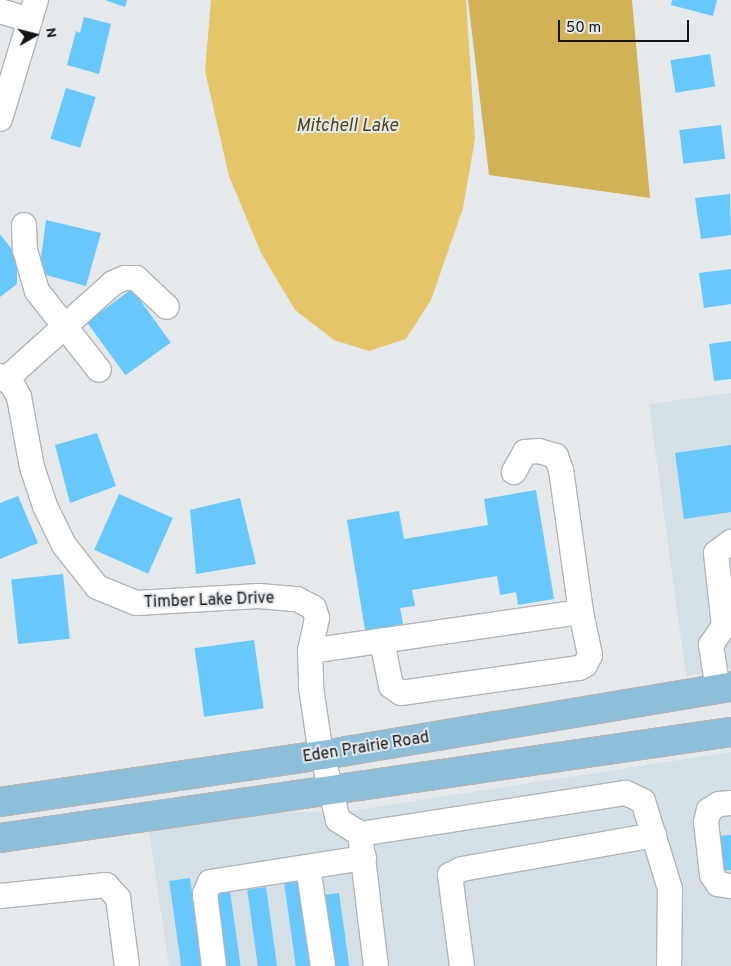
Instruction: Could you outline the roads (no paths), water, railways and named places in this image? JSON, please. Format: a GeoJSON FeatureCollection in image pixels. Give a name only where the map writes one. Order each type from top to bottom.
{"type":"FeatureCollection","features":[{"type":"Feature","properties":{"kind":"main road","name":"Eden Prairie Road"},"geometry":{"type":"LineString","coordinates":[[0,802],[322,755],[724,689]]}},
{"type":"Feature","properties":{"kind":"main road"},"geometry":{"type":"LineString","coordinates":[[0,838],[731,732]]}},
{"type":"Feature","properties":{"kind":"street"},"geometry":{"type":"LineString","coordinates":[[0,11],[33,10],[0,119]]}},
{"type":"Feature","properties":{"kind":"street"},"geometry":{"type":"LineString","coordinates":[[24,225],[25,250],[37,291],[99,370]]}},
{"type":"Feature","properties":{"kind":"street"},"geometry":{"type":"LineString","coordinates":[[3,378],[98,294],[125,278],[143,281],[167,307]]}},
{"type":"Feature","properties":{"kind":"street","name":"Timber Lake Drive"},"geometry":{"type":"LineString","coordinates":[[3,378],[12,384],[19,397],[32,467],[45,506],[64,545],[97,586],[136,603],[259,596],[296,599],[314,608],[317,618],[310,651],[311,687],[322,755],[338,820],[362,846]]}},
{"type":"Feature","properties":{"kind":"street"},"geometry":{"type":"LineString","coordinates":[[382,641],[391,686],[396,691],[464,684],[585,666],[590,655],[561,470],[556,456],[539,451],[525,452],[514,472]]}},
{"type":"Feature","properties":{"kind":"street"},"geometry":{"type":"LineString","coordinates":[[724,689],[711,645],[728,625],[716,553],[731,542]]}},
{"type":"Feature","properties":{"kind":"street"},"geometry":{"type":"LineString","coordinates":[[310,651],[582,612]]}},
{"type":"Feature","properties":{"kind":"street"},"geometry":{"type":"LineString","coordinates":[[214,966],[205,894],[210,882],[308,867],[362,846],[626,792],[644,801],[670,889],[669,966]]}},
{"type":"Feature","properties":{"kind":"street"},"geometry":{"type":"LineString","coordinates":[[731,803],[719,804],[709,810],[706,822],[712,875],[718,884],[731,886]]}},
{"type":"Feature","properties":{"kind":"street"},"geometry":{"type":"LineString","coordinates":[[462,966],[450,876],[462,868],[654,835]]}},
{"type":"Feature","properties":{"kind":"street"},"geometry":{"type":"LineString","coordinates":[[362,846],[376,966]]}},
{"type":"Feature","properties":{"kind":"street"},"geometry":{"type":"LineString","coordinates":[[308,867],[323,966]]}},
{"type":"Feature","properties":{"kind":"street"},"geometry":{"type":"LineString","coordinates":[[0,896],[106,885],[118,898],[127,966]]}},
{"type":"Feature","properties":{"kind":"water","name":"Mitchell Lake"},"geometry":{"type":"Polygon","coordinates":[[[211,0],[466,0],[475,139],[463,208],[431,300],[406,339],[369,351],[334,340],[295,310],[261,253],[229,176],[205,71],[211,0]]]}}]}
